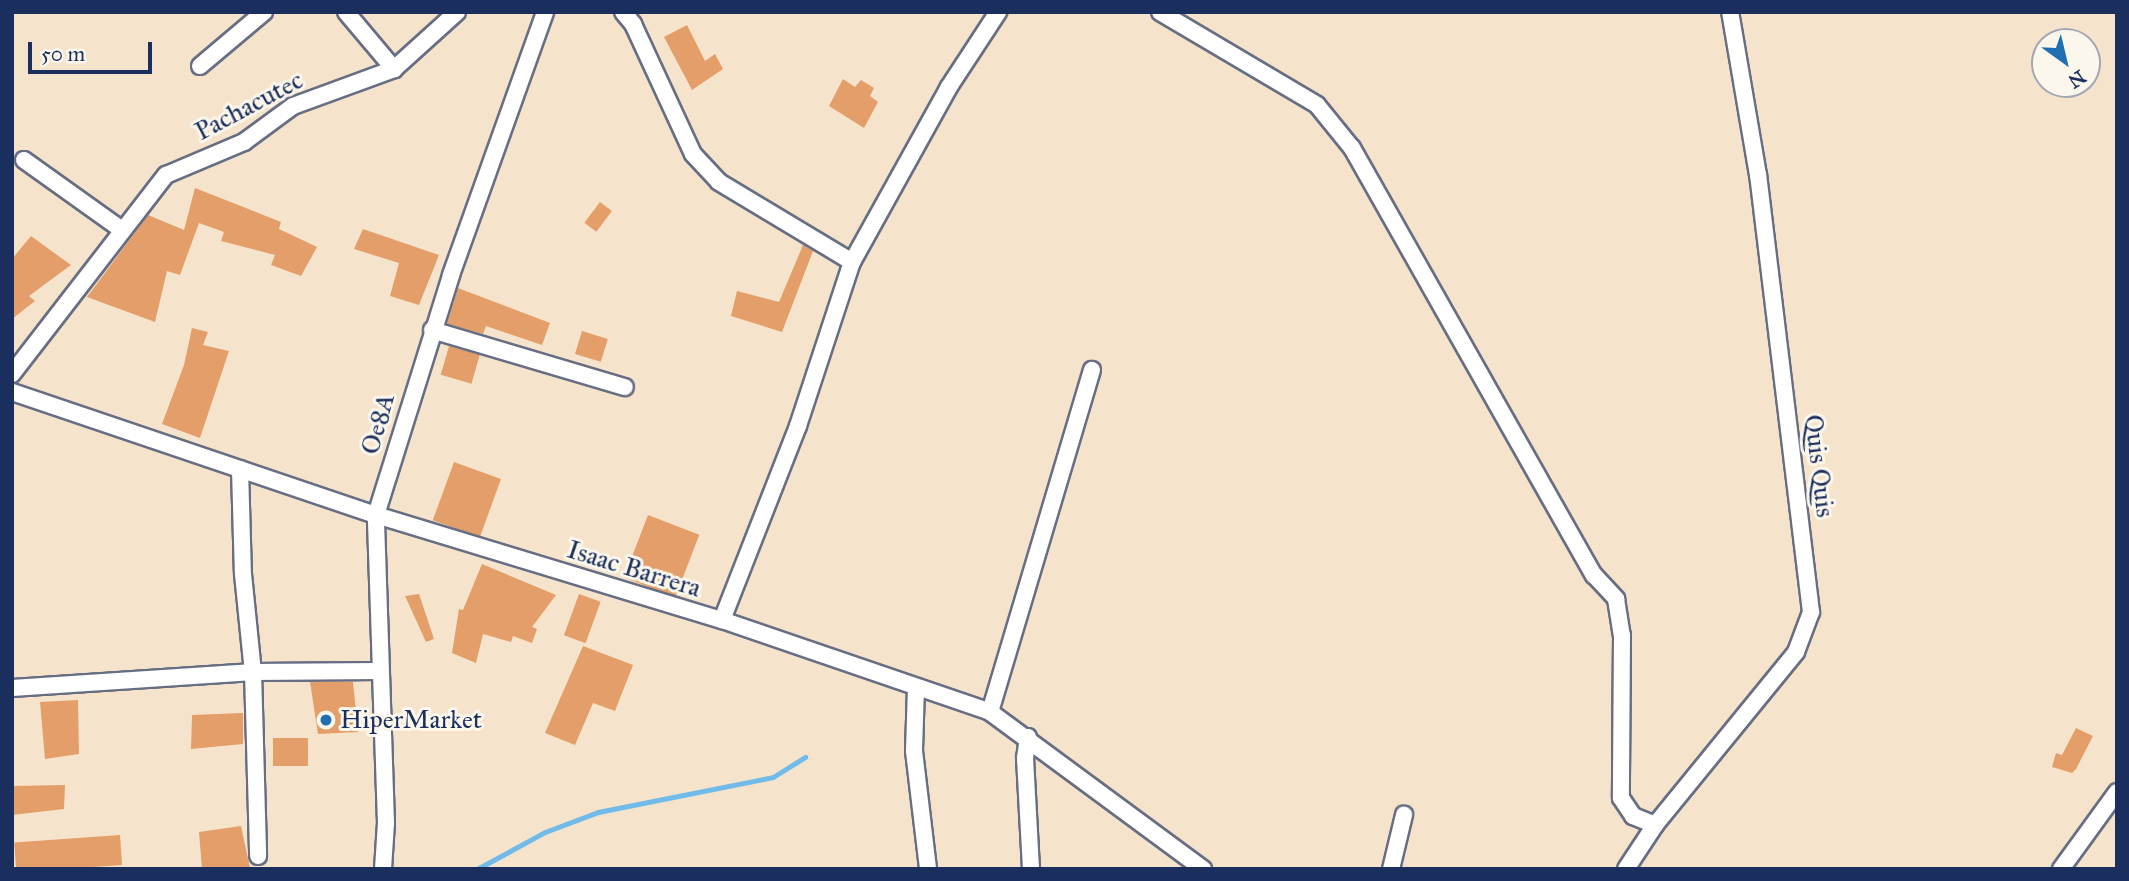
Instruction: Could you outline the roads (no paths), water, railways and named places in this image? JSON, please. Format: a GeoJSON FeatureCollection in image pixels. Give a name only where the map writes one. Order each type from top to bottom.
{"type":"FeatureCollection","features":[{"type":"Feature","properties":{"kind":"street"},"geometry":{"type":"LineString","coordinates":[[200,66],[264,12]]}},
{"type":"Feature","properties":{"kind":"street"},"geometry":{"type":"LineString","coordinates":[[346,12],[394,69]]}},
{"type":"Feature","properties":{"kind":"street","name":"Pachacutec"},"geometry":{"type":"LineString","coordinates":[[12,374],[166,175],[244,142],[293,106],[394,69],[457,12]]}},
{"type":"Feature","properties":{"kind":"street","name":"Oe8A"},"geometry":{"type":"LineString","coordinates":[[383,869],[386,823],[376,515],[432,330],[545,12]]}},
{"type":"Feature","properties":{"kind":"street"},"geometry":{"type":"LineString","coordinates":[[623,12],[633,24],[666,102],[702,163],[719,182],[852,262]]}},
{"type":"Feature","properties":{"kind":"street"},"geometry":{"type":"LineString","coordinates":[[723,620],[798,426],[852,262],[949,87],[998,12]]}},
{"type":"Feature","properties":{"kind":"street"},"geometry":{"type":"LineString","coordinates":[[1160,12],[1317,105],[1352,148],[1594,575],[1616,599],[1622,635],[1621,798],[1633,816],[1655,825]]}},
{"type":"Feature","properties":{"kind":"street","name":"Quis Quis"},"geometry":{"type":"LineString","coordinates":[[1626,869],[1655,825],[1796,652],[1811,612],[1758,175],[1730,12]]}},
{"type":"Feature","properties":{"kind":"street"},"geometry":{"type":"LineString","coordinates":[[24,160],[122,230]]}},
{"type":"Feature","properties":{"kind":"street"},"geometry":{"type":"LineString","coordinates":[[432,330],[625,387]]}},
{"type":"Feature","properties":{"kind":"street"},"geometry":{"type":"LineString","coordinates":[[990,712],[1092,370]]}},
{"type":"Feature","properties":{"kind":"street","name":"Isaac Barrera"},"geometry":{"type":"LineString","coordinates":[[12,392],[376,515],[723,620],[990,712],[1028,737],[1203,869]]}},
{"type":"Feature","properties":{"kind":"street"},"geometry":{"type":"LineString","coordinates":[[240,469],[243,574],[253,672],[258,856]]}},
{"type":"Feature","properties":{"kind":"street"},"geometry":{"type":"LineString","coordinates":[[12,688],[253,672],[380,671]]}},
{"type":"Feature","properties":{"kind":"street"},"geometry":{"type":"LineString","coordinates":[[916,687],[914,751],[928,869]]}},
{"type":"Feature","properties":{"kind":"street"},"geometry":{"type":"LineString","coordinates":[[1028,737],[1025,758],[1031,869]]}},
{"type":"Feature","properties":{"kind":"street"},"geometry":{"type":"LineString","coordinates":[[2061,869],[2117,792]]}},
{"type":"Feature","properties":{"kind":"street"},"geometry":{"type":"LineString","coordinates":[[1391,869],[1404,815]]}},
{"type":"Feature","properties":{"kind":"waterway"},"geometry":{"type":"LineString","coordinates":[[477,869],[545,832],[598,812],[773,777],[805,757]]}},
{"type":"Feature","properties":{"kind":"place","name":"HiperMarket"},"geometry":{"type":"Point","coordinates":[326,720]}}]}
